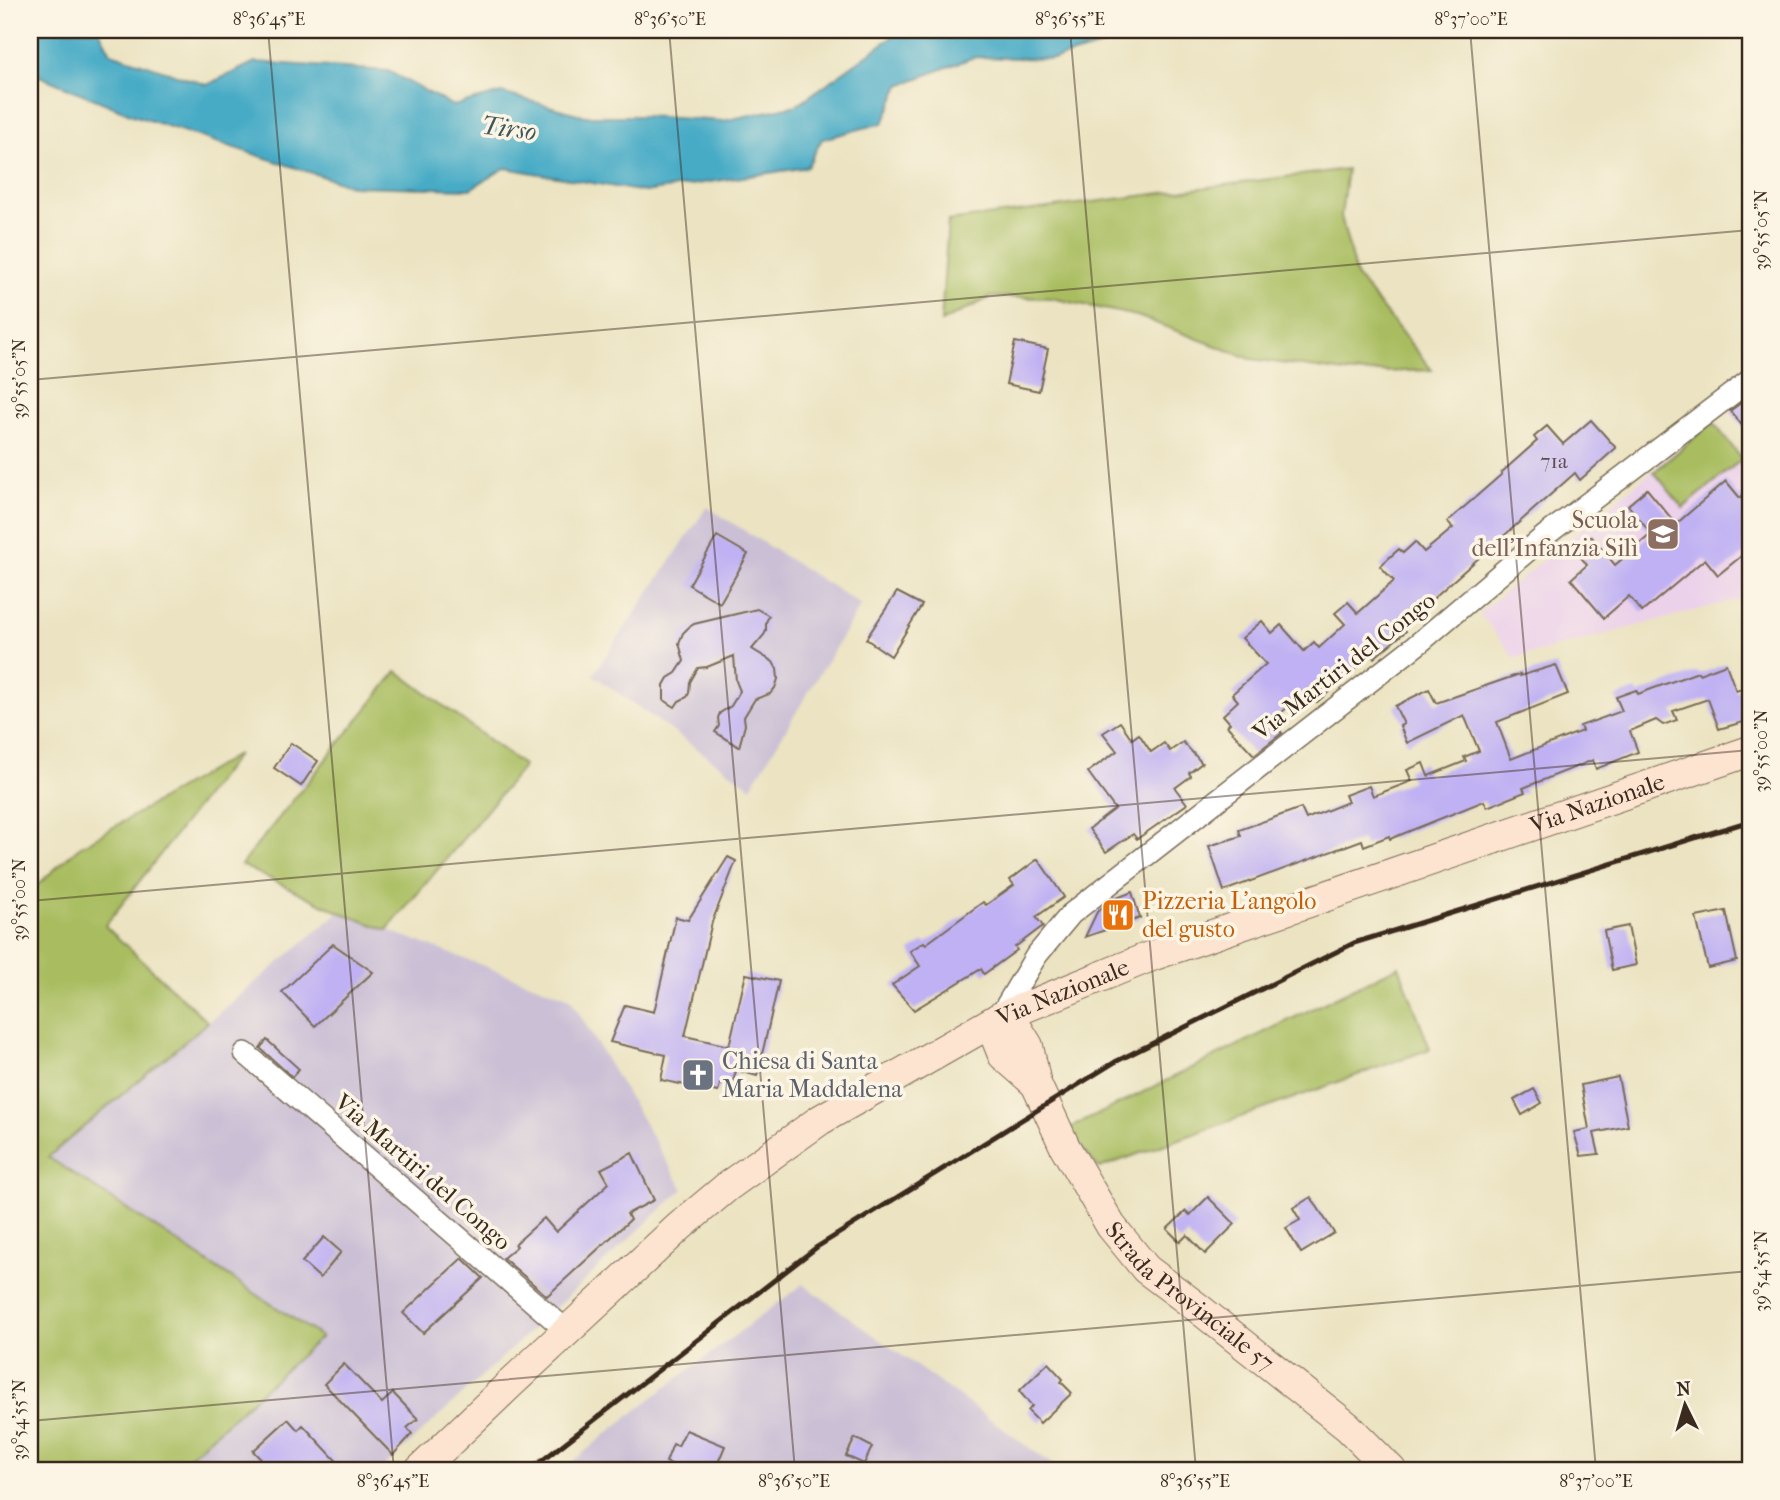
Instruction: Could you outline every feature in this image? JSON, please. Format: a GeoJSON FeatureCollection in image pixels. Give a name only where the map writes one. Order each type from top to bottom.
{"type":"FeatureCollection","features":[{"type":"Feature","properties":{"kind":"main road","name":"Via Nazionale"},"geometry":{"type":"LineString","coordinates":[[421,1470],[679,1227],[729,1186],[820,1120],[999,1018],[1153,955],[1750,751]]}},
{"type":"Feature","properties":{"kind":"main road"},"geometry":{"type":"LineString","coordinates":[[1015,1051],[1033,1029],[1049,1016],[1101,994],[1153,955]]}},
{"type":"Feature","properties":{"kind":"main road"},"geometry":{"type":"LineString","coordinates":[[999,1018],[995,1035],[1015,1051]]}},
{"type":"Feature","properties":{"kind":"main road"},"geometry":{"type":"LineString","coordinates":[[930,1057],[965,1051],[1015,1051]]}},
{"type":"Feature","properties":{"kind":"main road","name":"Strada Provinciale 57"},"geometry":{"type":"LineString","coordinates":[[1015,1051],[1035,1084],[1065,1147],[1111,1226],[1146,1269],[1348,1427],[1391,1470]]}},
{"type":"Feature","properties":{"kind":"street","name":"Via Martiri del Congo"},"geometry":{"type":"LineString","coordinates":[[999,1018],[1036,956],[1071,914],[1419,643],[1546,535],[1750,380]]}},
{"type":"Feature","properties":{"kind":"street","name":"Via Martiri del Congo"},"geometry":{"type":"LineString","coordinates":[[245,1053],[567,1331]]}},
{"type":"Feature","properties":{"kind":"shaded area","name":"Scuola dell'Infanzia Silì"},"geometry":{"type":"Polygon","coordinates":[[[1713,419],[1750,468],[1750,596],[1515,658],[1479,613],[1713,419]]]}},
{"type":"Feature","properties":{"kind":"shaded area"},"geometry":{"type":"Polygon","coordinates":[[[707,507],[861,605],[751,787],[593,675],[707,507]]]}},
{"type":"Feature","properties":{"kind":"shaded area"},"geometry":{"type":"Polygon","coordinates":[[[339,912],[570,998],[683,1189],[381,1470],[175,1470],[321,1338],[48,1157],[339,912]]]}},
{"type":"Feature","properties":{"kind":"shaded area"},"geometry":{"type":"Polygon","coordinates":[[[803,1284],[1060,1470],[562,1470],[803,1284]]]}},
{"type":"Feature","properties":{"kind":"green space"},"geometry":{"type":"Polygon","coordinates":[[[1347,169],[1341,216],[1356,276],[1432,370],[1353,373],[1251,359],[1137,316],[1051,298],[991,297],[941,322],[948,221],[1347,169]]]}},
{"type":"Feature","properties":{"kind":"green space"},"geometry":{"type":"Polygon","coordinates":[[[1713,422],[1742,459],[1683,508],[1654,472],[1713,422]]]}},
{"type":"Feature","properties":{"kind":"green space"},"geometry":{"type":"Polygon","coordinates":[[[397,671],[524,766],[387,930],[339,912],[241,865],[397,671]]]}},
{"type":"Feature","properties":{"kind":"green space"},"geometry":{"type":"Polygon","coordinates":[[[238,754],[105,926],[208,1022],[48,1157],[321,1337],[175,1470],[30,1470],[30,892],[78,848],[238,754]]]}},
{"type":"Feature","properties":{"kind":"green space"},"geometry":{"type":"Polygon","coordinates":[[[1399,966],[1430,1049],[1099,1168],[1066,1130],[1399,966]]]}},
{"type":"Feature","properties":{"kind":"water","name":"Tirso"},"geometry":{"type":"Polygon","coordinates":[[[30,30],[99,30],[111,53],[207,85],[255,62],[388,71],[453,106],[502,93],[585,116],[644,116],[723,121],[797,105],[902,30],[1159,30],[1055,59],[974,57],[900,85],[883,123],[822,139],[807,167],[645,192],[505,168],[470,189],[352,186],[133,115],[30,72],[30,30]]]}},
{"type":"Feature","properties":{"kind":"building"},"geometry":{"type":"Polygon","coordinates":[[[1015,342],[1048,349],[1039,391],[1006,384],[1015,342]]]}},
{"type":"Feature","properties":{"kind":"building"},"geometry":{"type":"Polygon","coordinates":[[[1750,396],[1750,435],[1730,411],[1750,396]]]}},
{"type":"Feature","properties":{"kind":"building"},"geometry":{"type":"Polygon","coordinates":[[[1591,420],[1616,448],[1580,480],[1575,473],[1438,594],[1403,627],[1406,631],[1374,658],[1371,655],[1317,702],[1307,690],[1272,721],[1282,733],[1254,755],[1227,726],[1230,723],[1223,715],[1238,701],[1232,694],[1266,664],[1242,638],[1262,621],[1272,633],[1281,625],[1304,651],[1314,642],[1319,648],[1345,624],[1335,613],[1348,602],[1358,613],[1394,581],[1380,566],[1399,549],[1403,553],[1415,542],[1424,552],[1453,528],[1447,522],[1537,441],[1534,437],[1547,426],[1563,444],[1591,420]]]}},
{"type":"Feature","properties":{"kind":"building"},"geometry":{"type":"Polygon","coordinates":[[[1726,481],[1740,498],[1750,489],[1750,549],[1718,575],[1705,559],[1642,612],[1629,596],[1604,618],[1571,579],[1587,565],[1575,550],[1591,536],[1615,565],[1651,534],[1628,505],[1647,489],[1676,524],[1726,481]]]}},
{"type":"Feature","properties":{"kind":"building"},"geometry":{"type":"Polygon","coordinates":[[[717,536],[748,554],[720,603],[689,585],[717,536]]]}},
{"type":"Feature","properties":{"kind":"building"},"geometry":{"type":"Polygon","coordinates":[[[897,592],[922,605],[891,656],[866,639],[897,592]]]}},
{"type":"Feature","properties":{"kind":"building"},"geometry":{"type":"Polygon","coordinates":[[[757,609],[769,616],[764,635],[752,649],[773,662],[778,679],[770,694],[755,699],[744,717],[745,725],[739,747],[715,732],[719,726],[720,713],[731,706],[740,691],[736,681],[734,656],[698,668],[690,682],[687,697],[675,707],[664,700],[664,685],[684,661],[679,643],[688,628],[694,624],[757,609]]]}},
{"type":"Feature","properties":{"kind":"building"},"geometry":{"type":"Polygon","coordinates":[[[1726,664],[1736,691],[1750,686],[1750,720],[1719,729],[1708,699],[1673,711],[1677,720],[1663,725],[1656,720],[1630,731],[1638,752],[1596,769],[1593,760],[1523,788],[1525,792],[1487,807],[1484,801],[1390,839],[1389,836],[1364,846],[1362,840],[1224,891],[1209,846],[1241,836],[1239,830],[1301,808],[1306,819],[1348,802],[1345,795],[1369,786],[1373,796],[1412,781],[1407,770],[1423,763],[1428,776],[1466,761],[1464,757],[1479,751],[1464,715],[1407,743],[1400,726],[1404,724],[1395,706],[1429,689],[1436,703],[1520,674],[1556,665],[1568,694],[1497,722],[1511,759],[1582,731],[1580,726],[1622,711],[1616,697],[1636,690],[1638,694],[1726,664]]]}},
{"type":"Feature","properties":{"kind":"building"},"geometry":{"type":"Polygon","coordinates":[[[1120,722],[1132,739],[1139,734],[1151,752],[1164,743],[1170,751],[1183,742],[1202,763],[1175,788],[1187,804],[1137,839],[1133,834],[1106,852],[1089,829],[1115,809],[1088,772],[1117,751],[1103,733],[1120,722]]]}},
{"type":"Feature","properties":{"kind":"building"},"geometry":{"type":"Polygon","coordinates":[[[291,743],[318,761],[301,786],[274,768],[291,743]]]}},
{"type":"Feature","properties":{"kind":"building"},"geometry":{"type":"Polygon","coordinates":[[[728,857],[736,861],[712,922],[685,1036],[729,1046],[746,974],[779,981],[757,1076],[736,1070],[732,1087],[720,1084],[718,1092],[661,1080],[666,1055],[610,1042],[625,1005],[654,1012],[676,917],[688,920],[728,857]]]}},
{"type":"Feature","properties":{"kind":"building"},"geometry":{"type":"Polygon","coordinates":[[[1038,859],[1064,897],[1036,917],[1043,926],[1015,947],[1017,950],[984,974],[981,969],[914,1010],[892,985],[920,966],[910,951],[924,942],[926,944],[983,902],[986,905],[1014,885],[1010,880],[1038,859]]]}},
{"type":"Feature","properties":{"kind":"building","name":"Pizzeria L'angolo del gusto"},"geometry":{"type":"Polygon","coordinates":[[[1132,892],[1140,918],[1085,937],[1097,912],[1109,901],[1132,892]]]}},
{"type":"Feature","properties":{"kind":"building"},"geometry":{"type":"Polygon","coordinates":[[[1726,911],[1737,961],[1708,968],[1696,917],[1726,911]]]}},
{"type":"Feature","properties":{"kind":"building"},"geometry":{"type":"Polygon","coordinates":[[[1628,926],[1636,965],[1612,970],[1604,931],[1628,926]]]}},
{"type":"Feature","properties":{"kind":"building"},"geometry":{"type":"Polygon","coordinates":[[[333,944],[373,972],[315,1026],[282,992],[333,944]]]}},
{"type":"Feature","properties":{"kind":"building"},"geometry":{"type":"Polygon","coordinates":[[[267,1040],[299,1069],[292,1077],[260,1048],[267,1040]]]}},
{"type":"Feature","properties":{"kind":"building"},"geometry":{"type":"Polygon","coordinates":[[[1618,1077],[1628,1126],[1594,1133],[1599,1154],[1581,1156],[1574,1132],[1589,1129],[1581,1085],[1618,1077]]]}},
{"type":"Feature","properties":{"kind":"building"},"geometry":{"type":"Polygon","coordinates":[[[1534,1089],[1542,1103],[1522,1115],[1514,1100],[1534,1089]]]}},
{"type":"Feature","properties":{"kind":"building"},"geometry":{"type":"Polygon","coordinates":[[[632,1153],[654,1200],[627,1214],[630,1220],[547,1296],[503,1258],[544,1218],[556,1232],[609,1183],[601,1169],[632,1153]]]}},
{"type":"Feature","properties":{"kind":"building"},"geometry":{"type":"Polygon","coordinates":[[[1208,1197],[1235,1224],[1205,1254],[1187,1235],[1180,1242],[1167,1229],[1186,1211],[1190,1215],[1208,1197]]]}},
{"type":"Feature","properties":{"kind":"building"},"geometry":{"type":"Polygon","coordinates":[[[1311,1197],[1334,1233],[1301,1253],[1286,1228],[1300,1220],[1293,1208],[1311,1197]]]}},
{"type":"Feature","properties":{"kind":"building"},"geometry":{"type":"Polygon","coordinates":[[[324,1237],[341,1252],[320,1278],[302,1262],[324,1237]]]}},
{"type":"Feature","properties":{"kind":"building"},"geometry":{"type":"Polygon","coordinates":[[[462,1258],[483,1278],[423,1333],[403,1313],[462,1258]]]}},
{"type":"Feature","properties":{"kind":"building"},"geometry":{"type":"Polygon","coordinates":[[[1048,1363],[1072,1393],[1040,1423],[1028,1411],[1032,1406],[1019,1391],[1048,1363]]]}},
{"type":"Feature","properties":{"kind":"building"},"geometry":{"type":"Polygon","coordinates":[[[344,1364],[382,1403],[393,1393],[418,1419],[407,1428],[412,1434],[393,1455],[324,1384],[344,1364]]]}},
{"type":"Feature","properties":{"kind":"building"},"geometry":{"type":"Polygon","coordinates":[[[288,1419],[298,1430],[303,1425],[345,1470],[271,1470],[253,1451],[288,1419]]]}},
{"type":"Feature","properties":{"kind":"building"},"geometry":{"type":"Polygon","coordinates":[[[686,1430],[725,1446],[715,1470],[686,1470],[666,1462],[673,1444],[678,1446],[686,1430]]]}},
{"type":"Feature","properties":{"kind":"building"},"geometry":{"type":"Polygon","coordinates":[[[855,1438],[872,1447],[864,1464],[846,1456],[855,1438]]]}},
{"type":"Feature","properties":{"kind":"railway"},"geometry":{"type":"LineString","coordinates":[[530,1470],[817,1247],[1115,1062],[1354,943],[1750,821]]}},
{"type":"Feature","properties":{"kind":"place","name":"Scuola dell'Infanzia Silì"},"geometry":{"type":"Point","coordinates":[1663,534]}},
{"type":"Feature","properties":{"kind":"place","name":"Pizzeria L'angolo del gusto"},"geometry":{"type":"Point","coordinates":[1118,915]}},
{"type":"Feature","properties":{"kind":"place","name":"Chiesa di Santa Maria Maddalena"},"geometry":{"type":"Point","coordinates":[698,1075]}}]}
